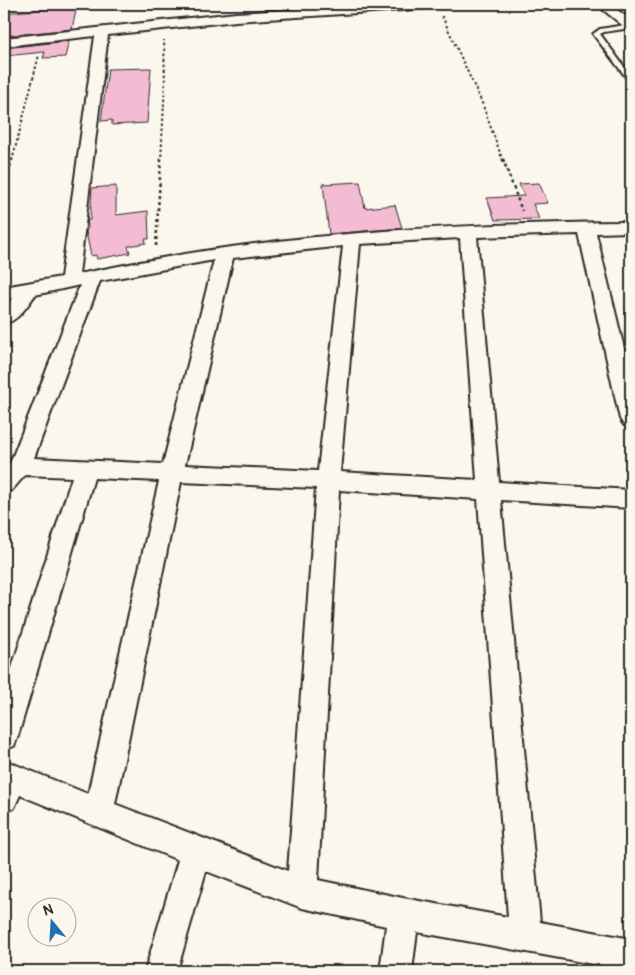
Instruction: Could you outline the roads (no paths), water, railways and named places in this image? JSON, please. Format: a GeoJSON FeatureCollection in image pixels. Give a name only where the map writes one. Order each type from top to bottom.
{"type":"FeatureCollection","features":[{"type":"Feature","properties":{"kind":"street"},"geometry":{"type":"LineString","coordinates":[[602,4],[631,26]]}},
{"type":"Feature","properties":{"kind":"street"},"geometry":{"type":"LineString","coordinates":[[4,42],[236,17],[437,8]]}},
{"type":"Feature","properties":{"kind":"street"},"geometry":{"type":"LineString","coordinates":[[69,281],[102,31]]}},
{"type":"Feature","properties":{"kind":"street"},"geometry":{"type":"LineString","coordinates":[[4,293],[28,292],[69,281],[225,253],[294,244],[468,233],[631,227]]}},
{"type":"Feature","properties":{"kind":"street"},"geometry":{"type":"LineString","coordinates":[[586,228],[631,419]]}},
{"type":"Feature","properties":{"kind":"street"},"geometry":{"type":"LineString","coordinates":[[468,233],[525,936]]}},
{"type":"Feature","properties":{"kind":"street"},"geometry":{"type":"LineString","coordinates":[[302,892],[328,480],[352,240]]}},
{"type":"Feature","properties":{"kind":"street"},"geometry":{"type":"LineString","coordinates":[[99,812],[172,472],[225,253]]}},
{"type":"Feature","properties":{"kind":"street"},"geometry":{"type":"LineString","coordinates":[[4,484],[20,466],[92,278]]}},
{"type":"Feature","properties":{"kind":"street"},"geometry":{"type":"LineString","coordinates":[[4,318],[19,304],[28,292]]}},
{"type":"Feature","properties":{"kind":"street"},"geometry":{"type":"LineString","coordinates":[[20,466],[328,480],[631,499]]}},
{"type":"Feature","properties":{"kind":"street"},"geometry":{"type":"LineString","coordinates":[[4,736],[86,468]]}},
{"type":"Feature","properties":{"kind":"street"},"geometry":{"type":"LineString","coordinates":[[7,783],[99,812],[196,852],[302,892],[403,914],[631,955]]}},
{"type":"Feature","properties":{"kind":"street"},"geometry":{"type":"LineString","coordinates":[[161,971],[196,852]]}},
{"type":"Feature","properties":{"kind":"street"},"geometry":{"type":"LineString","coordinates":[[396,971],[403,914]]}},
{"type":"Feature","properties":{"kind":"lane"},"geometry":{"type":"LineString","coordinates":[[631,26],[602,30],[596,34],[631,80]]}}]}
